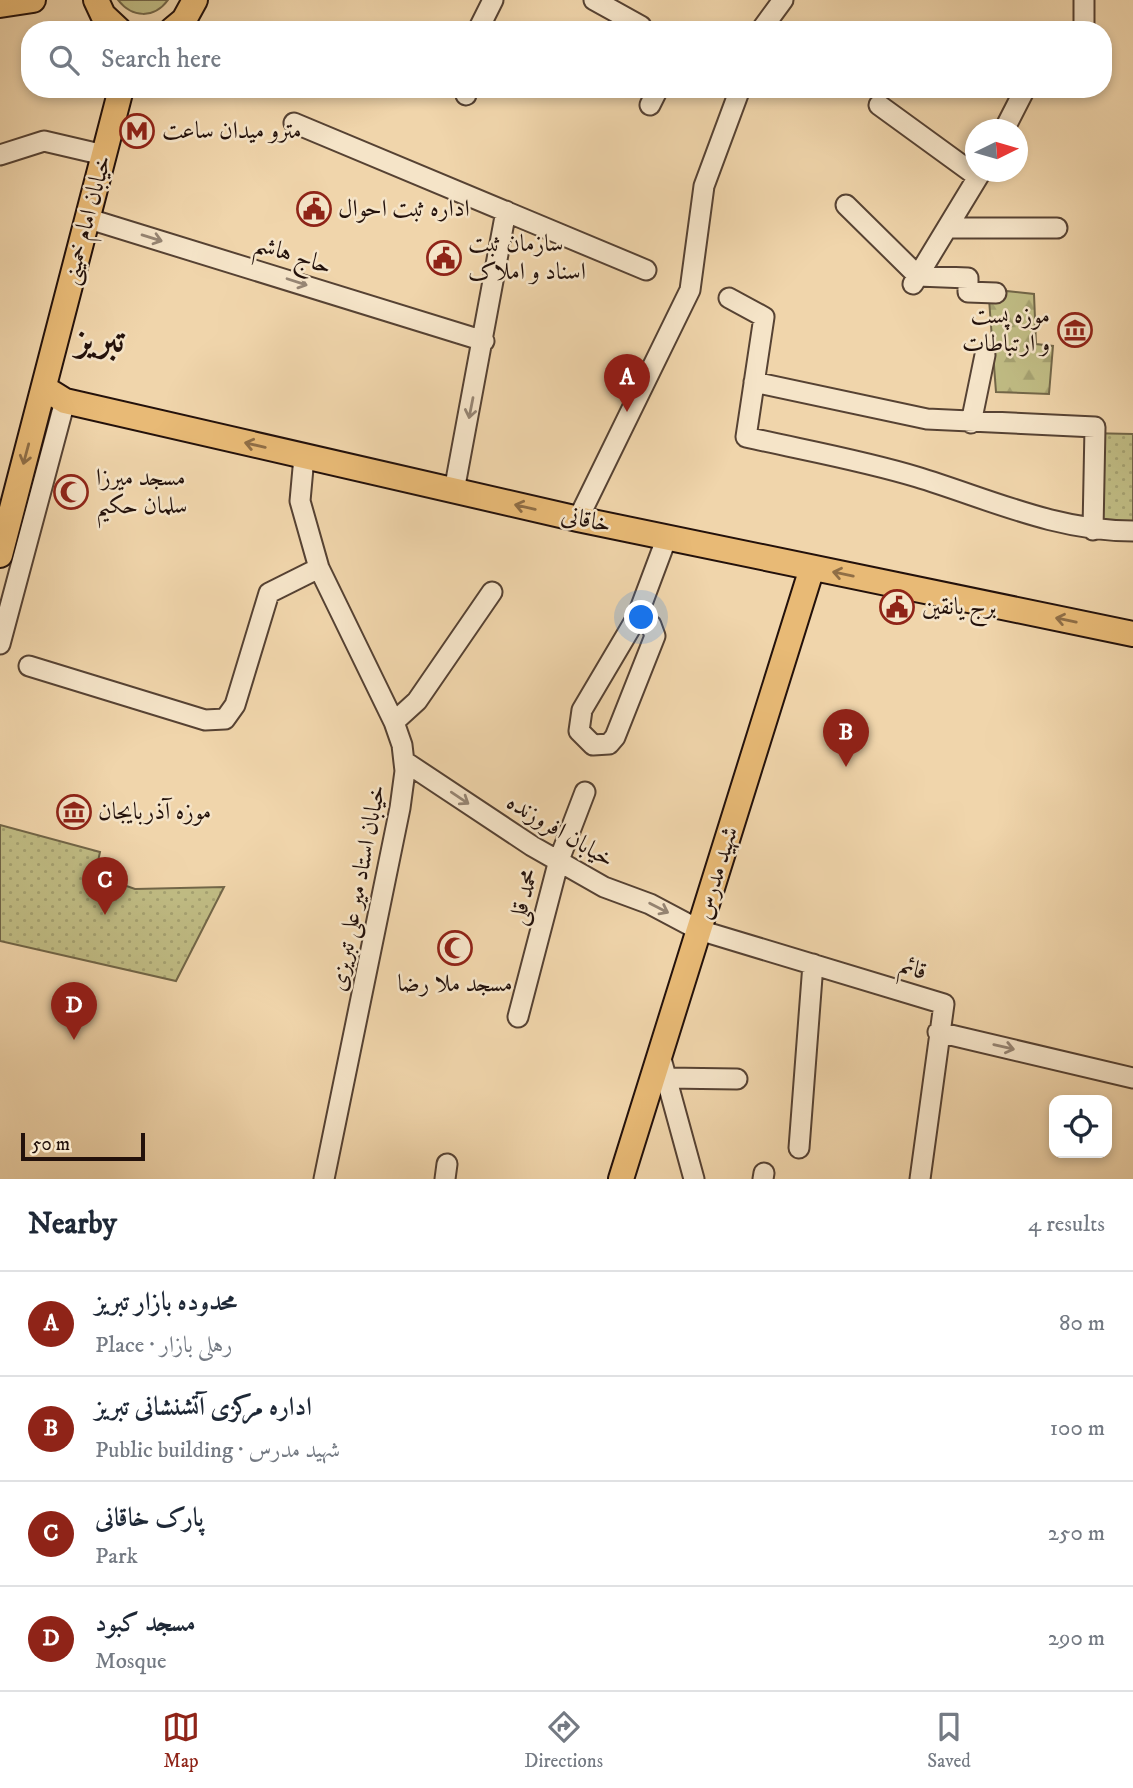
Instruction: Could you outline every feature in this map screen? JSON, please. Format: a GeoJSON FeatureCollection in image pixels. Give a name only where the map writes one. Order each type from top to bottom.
{"type":"FeatureCollection","features":[{"type":"Feature","properties":{"kind":"main road"},"geometry":{"type":"LineString","coordinates":[[0,5],[33,0]]}},
{"type":"Feature","properties":{"kind":"main road"},"geometry":{"type":"LineString","coordinates":[[96,0],[103,15],[109,21]]}},
{"type":"Feature","properties":{"kind":"main road"},"geometry":{"type":"LineString","coordinates":[[183,21],[195,0]]}},
{"type":"Feature","properties":{"kind":"main road","name":"خیابان امام خمینی"},"geometry":{"type":"LineString","coordinates":[[0,555],[7,504],[54,395],[86,218],[119,98]]}},
{"type":"Feature","properties":{"kind":"main road","name":"خاقانی"},"geometry":{"type":"LineString","coordinates":[[54,395],[304,457],[578,519],[1133,634]]}},
{"type":"Feature","properties":{"kind":"main road","name":"شهید مدرس"},"geometry":{"type":"LineString","coordinates":[[621,1179],[664,1066],[699,930],[812,568]]}},
{"type":"Feature","properties":{"kind":"street"},"geometry":{"type":"LineString","coordinates":[[483,21],[494,0]]}},
{"type":"Feature","properties":{"kind":"street"},"geometry":{"type":"LineString","coordinates":[[594,0],[632,21]]}},
{"type":"Feature","properties":{"kind":"street"},"geometry":{"type":"LineString","coordinates":[[768,21],[783,0]]}},
{"type":"Feature","properties":{"kind":"street"},"geometry":{"type":"LineString","coordinates":[[1084,0],[1084,21]]}},
{"type":"Feature","properties":{"kind":"street"},"geometry":{"type":"LineString","coordinates":[[578,519],[690,289],[705,186],[737,98]]}},
{"type":"Feature","properties":{"kind":"street"},"geometry":{"type":"LineString","coordinates":[[1010,119],[1021,98]]}},
{"type":"Feature","properties":{"kind":"street"},"geometry":{"type":"LineString","coordinates":[[879,105],[965,164]]}},
{"type":"Feature","properties":{"kind":"street"},"geometry":{"type":"LineString","coordinates":[[294,123],[646,270]]}},
{"type":"Feature","properties":{"kind":"street"},"geometry":{"type":"LineString","coordinates":[[0,155],[44,141],[104,155]]}},
{"type":"Feature","properties":{"kind":"street"},"geometry":{"type":"LineString","coordinates":[[916,280],[974,182]]}},
{"type":"Feature","properties":{"kind":"street"},"geometry":{"type":"LineString","coordinates":[[846,205],[916,280],[968,278],[968,292],[996,293]]}},
{"type":"Feature","properties":{"kind":"street"},"geometry":{"type":"LineString","coordinates":[[454,491],[484,341],[506,211]]}},
{"type":"Feature","properties":{"kind":"street","name":"حاج هاشم"},"geometry":{"type":"LineString","coordinates":[[86,218],[484,341]]}},
{"type":"Feature","properties":{"kind":"street"},"geometry":{"type":"LineString","coordinates":[[947,228],[1057,228]]}},
{"type":"Feature","properties":{"kind":"street"},"geometry":{"type":"LineString","coordinates":[[729,298],[764,317],[746,437],[886,468],[1040,519],[1093,530],[1133,531]]}},
{"type":"Feature","properties":{"kind":"street"},"geometry":{"type":"LineString","coordinates":[[971,423],[985,355]]}},
{"type":"Feature","properties":{"kind":"street"},"geometry":{"type":"LineString","coordinates":[[754,382],[894,414],[971,423],[1095,427],[1093,530]]}},
{"type":"Feature","properties":{"kind":"street"},"geometry":{"type":"LineString","coordinates":[[0,644],[54,395]]}},
{"type":"Feature","properties":{"kind":"street","name":"خیابان استاد میر علی تبریزی"},"geometry":{"type":"LineString","coordinates":[[304,457],[300,501],[319,568],[394,722],[404,761],[400,808],[324,1179]]}},
{"type":"Feature","properties":{"kind":"street"},"geometry":{"type":"LineString","coordinates":[[637,617],[651,625],[655,636],[614,739],[609,744],[593,745],[579,731],[582,710],[637,617],[667,537]]}},
{"type":"Feature","properties":{"kind":"street"},"geometry":{"type":"LineString","coordinates":[[29,666],[205,720],[225,719],[236,705],[269,593],[319,568]]}},
{"type":"Feature","properties":{"kind":"street"},"geometry":{"type":"LineString","coordinates":[[394,722],[417,701],[492,592]]}},
{"type":"Feature","properties":{"kind":"street","name":"خیابان افروزنده"},"geometry":{"type":"LineString","coordinates":[[404,761],[531,846],[604,887],[650,904],[699,930]]}},
{"type":"Feature","properties":{"kind":"street","name":"محمد قلی"},"geometry":{"type":"LineString","coordinates":[[518,1017],[559,860],[585,792]]}},
{"type":"Feature","properties":{"kind":"street","name":"قائم"},"geometry":{"type":"LineString","coordinates":[[699,930],[944,1004],[938,1032],[920,1179]]}},
{"type":"Feature","properties":{"kind":"street"},"geometry":{"type":"LineString","coordinates":[[799,1148],[813,964]]}},
{"type":"Feature","properties":{"kind":"street"},"geometry":{"type":"LineString","coordinates":[[938,1032],[1133,1078]]}},
{"type":"Feature","properties":{"kind":"street"},"geometry":{"type":"LineString","coordinates":[[694,1179],[664,1066],[737,1079]]}},
{"type":"Feature","properties":{"kind":"green space"},"geometry":{"type":"Polygon","coordinates":[[[118,0],[168,0],[156,11],[143,14],[130,10],[118,0]]]}},
{"type":"Feature","properties":{"kind":"green space"},"geometry":{"type":"Polygon","coordinates":[[[1007,291],[1034,294],[1036,344],[1053,346],[1049,394],[996,392],[989,299],[1007,291]]]}},
{"type":"Feature","properties":{"kind":"green space"},"geometry":{"type":"Polygon","coordinates":[[[1087,433],[1133,434],[1133,522],[1084,520],[1087,433]]]}},
{"type":"Feature","properties":{"kind":"green space"},"geometry":{"type":"Polygon","coordinates":[[[0,825],[100,852],[95,875],[135,889],[224,887],[176,981],[0,941],[0,825]]]}},
{"type":"Feature","properties":{"kind":"place","name":"مترو میدان ساعت"},"geometry":{"type":"Point","coordinates":[137,131]}},
{"type":"Feature","properties":{"kind":"place","name":"اداره ثبت احوال"},"geometry":{"type":"Point","coordinates":[314,209]}},
{"type":"Feature","properties":{"kind":"place","name":"سازمان ثبت اسناد و املاک"},"geometry":{"type":"Point","coordinates":[444,258]}},
{"type":"Feature","properties":{"kind":"place","name":"موزه پست و ارتباطات"},"geometry":{"type":"Point","coordinates":[1075,330]}},
{"type":"Feature","properties":{"kind":"place","name":"محدوده بازار تبریز"},"geometry":{"type":"Point","coordinates":[627,412]}},
{"type":"Feature","properties":{"kind":"place","name":"مسجد میرزا سلمان حکیم"},"geometry":{"type":"Point","coordinates":[71,492]}},
{"type":"Feature","properties":{"kind":"place","name":"برج یانقین"},"geometry":{"type":"Point","coordinates":[897,607]}},
{"type":"Feature","properties":{"kind":"place","name":"اداره مرکزی آتشنشانی تبریز"},"geometry":{"type":"Point","coordinates":[846,767]}},
{"type":"Feature","properties":{"kind":"place","name":"موزه آذربایجان"},"geometry":{"type":"Point","coordinates":[74,812]}},
{"type":"Feature","properties":{"kind":"place","name":"پارک خاقانی"},"geometry":{"type":"Point","coordinates":[105,915]}},
{"type":"Feature","properties":{"kind":"place","name":"مسجد ملا رضا"},"geometry":{"type":"Point","coordinates":[455,948]}},
{"type":"Feature","properties":{"kind":"place","name":"مسجد کبود"},"geometry":{"type":"Point","coordinates":[74,1040]}},
{"type":"Feature","properties":{"kind":"district","name":"تبریز"},"geometry":{"type":"Point","coordinates":[100,340]}}]}
